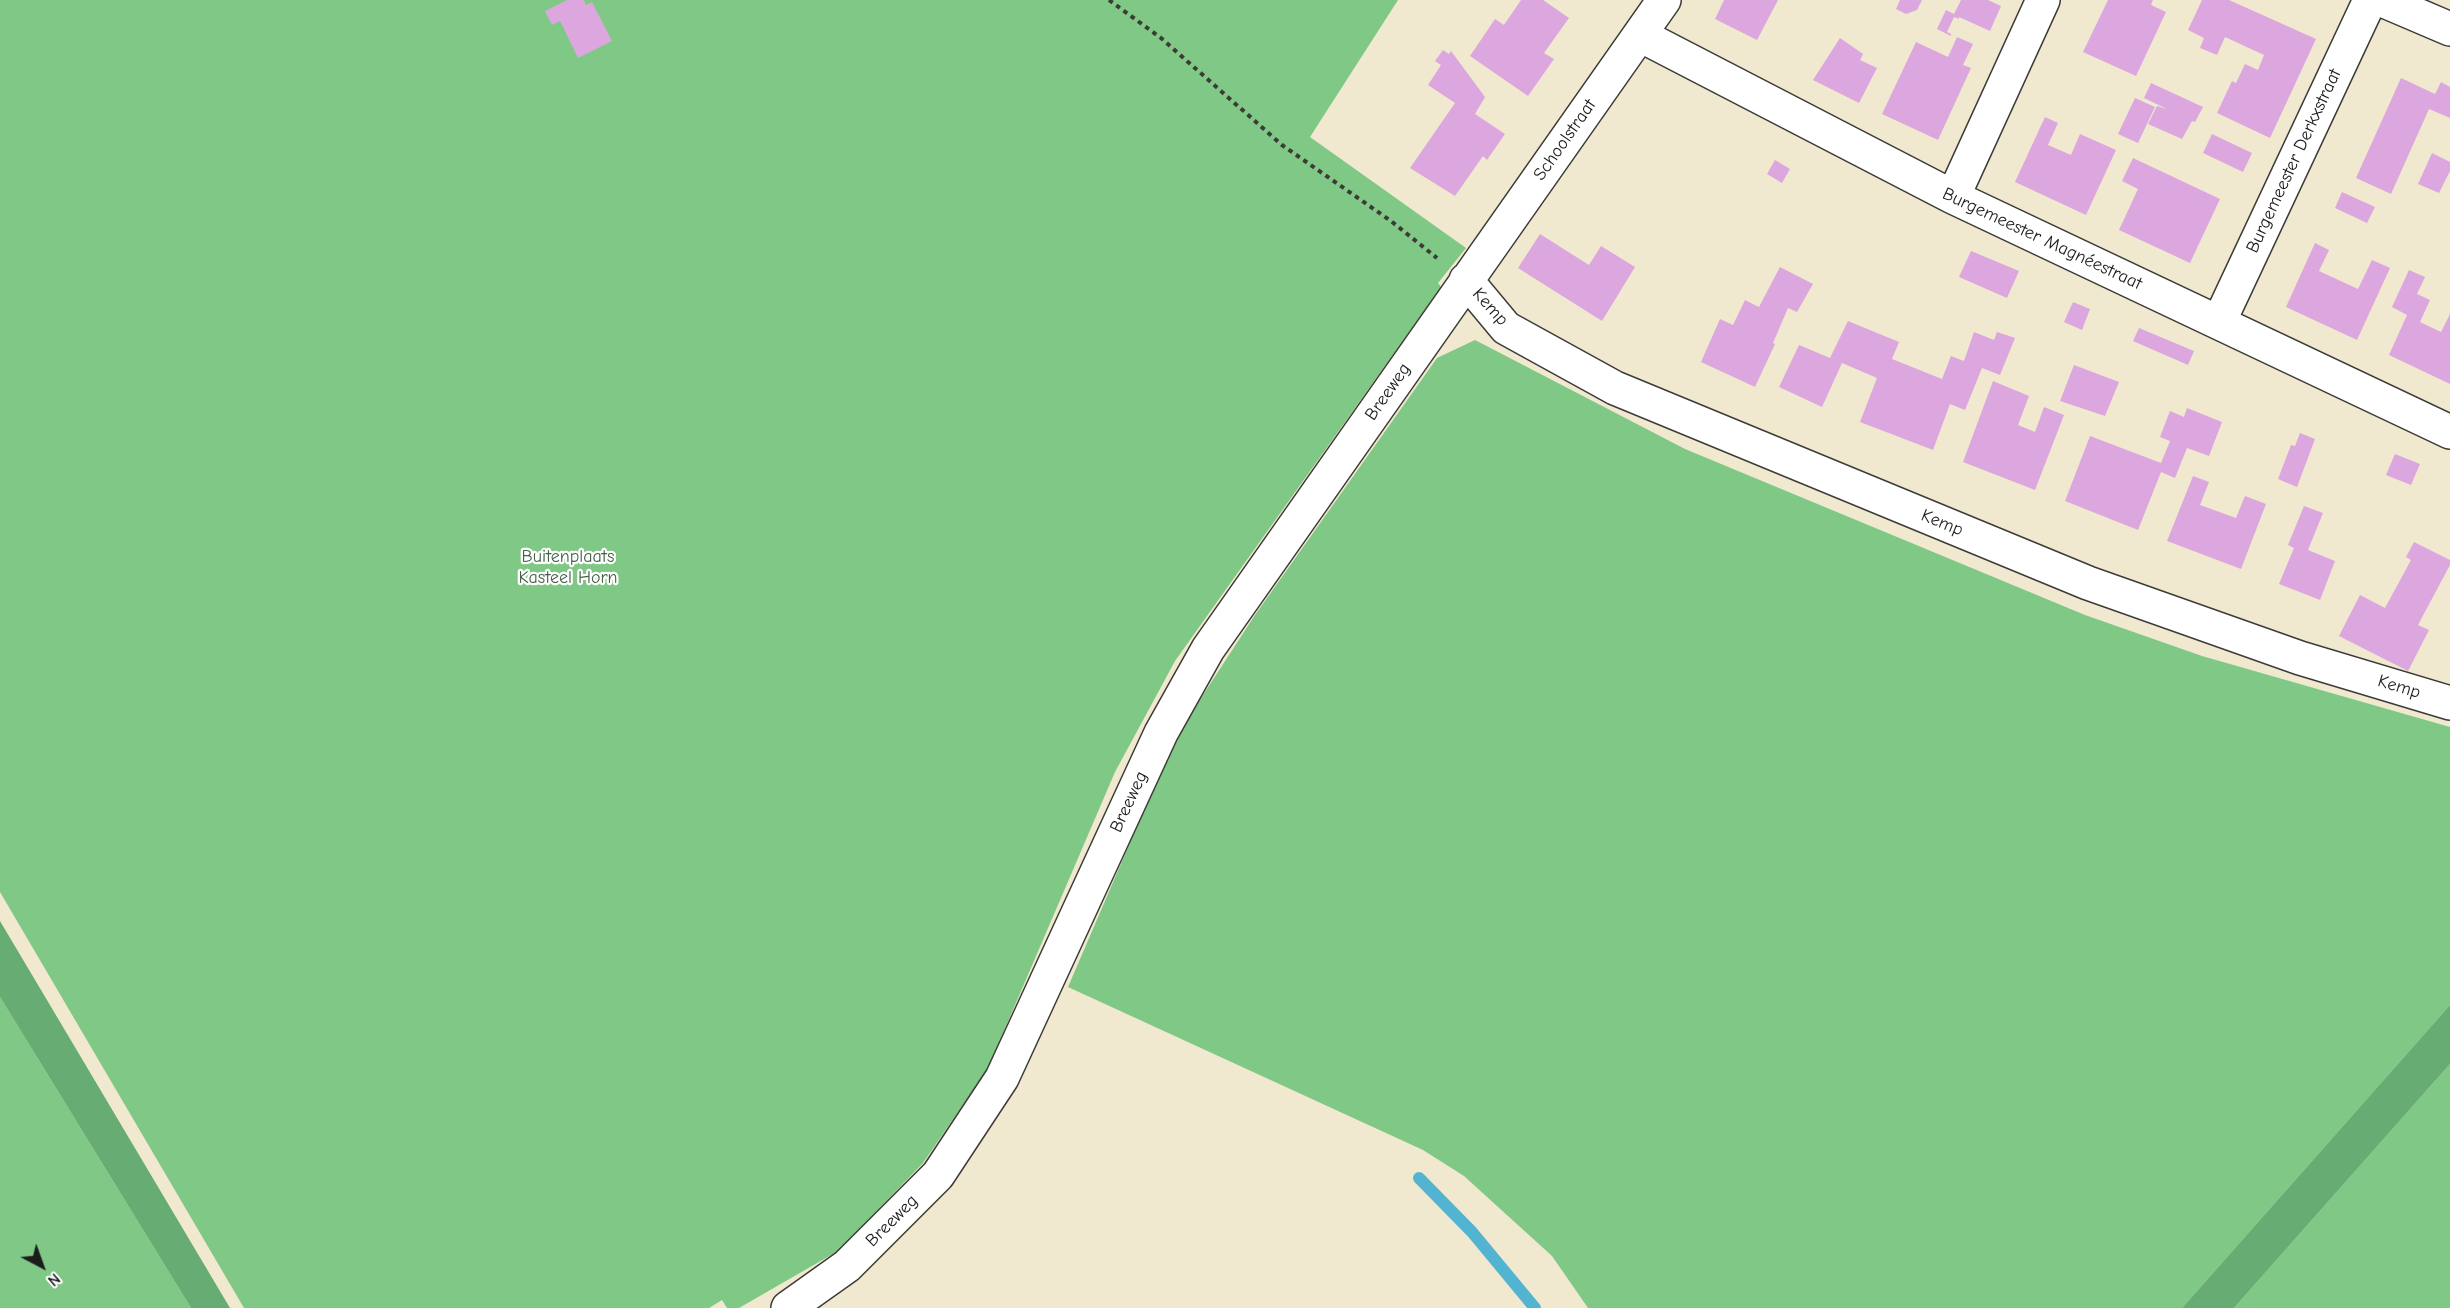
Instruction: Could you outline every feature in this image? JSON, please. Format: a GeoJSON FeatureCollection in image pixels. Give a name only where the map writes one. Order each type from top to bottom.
{"type":"FeatureCollection","features":[{"type":"Feature","properties":{"kind":"street","name":"Schoolstraat"},"geometry":{"type":"LineString","coordinates":[[1466,280],[1664,0]]}},
{"type":"Feature","properties":{"kind":"street"},"geometry":{"type":"LineString","coordinates":[[1953,197],[2043,0]]}},
{"type":"Feature","properties":{"kind":"street","name":"Burgemeester Derkxstraat"},"geometry":{"type":"LineString","coordinates":[[2219,322],[2370,0]]}},
{"type":"Feature","properties":{"kind":"street"},"geometry":{"type":"LineString","coordinates":[[2382,0],[2450,29]]}},
{"type":"Feature","properties":{"kind":"street","name":"Burgemeester Magnéestraat"},"geometry":{"type":"LineString","coordinates":[[1640,35],[1953,197],[2450,432]]}},
{"type":"Feature","properties":{"kind":"street","name":"Kemp"},"geometry":{"type":"LineString","coordinates":[[1466,280],[1506,328],[1615,388],[2088,583],[2300,658],[2450,703]]}},
{"type":"Feature","properties":{"kind":"street","name":"Breeweg"},"geometry":{"type":"LineString","coordinates":[[788,1308],[847,1266],[938,1176],[1002,1078],[1161,733],[1208,649],[1466,280]]}},
{"type":"Feature","properties":{"kind":"path"},"geometry":{"type":"LineString","coordinates":[[1109,0],[1161,38],[1282,145],[1391,221],[1466,280]]}},
{"type":"Feature","properties":{"kind":"green space","name":"Buitenplaats Kasteel Horn"},"geometry":{"type":"Polygon","coordinates":[[[0,0],[1398,0],[1310,137],[1466,248],[1438,283],[1441,287],[1175,661],[1115,772],[988,1068],[923,1163],[838,1251],[739,1308],[727,1308],[722,1300],[709,1308],[244,1308],[0,892],[0,0]]]}},
{"type":"Feature","properties":{"kind":"green space"},"geometry":{"type":"Polygon","coordinates":[[[1475,340],[1685,449],[2085,615],[2202,656],[2450,727],[2450,1005],[2182,1308],[1588,1308],[1552,1256],[1464,1176],[1423,1150],[1068,987],[1175,738],[1255,615],[1437,358],[1475,340]]]}},
{"type":"Feature","properties":{"kind":"green space"},"geometry":{"type":"Polygon","coordinates":[[[0,921],[230,1308],[191,1308],[0,997],[0,921]]]}},
{"type":"Feature","properties":{"kind":"green space"},"geometry":{"type":"Polygon","coordinates":[[[0,997],[191,1308],[0,1308],[0,997]]]}},
{"type":"Feature","properties":{"kind":"green space"},"geometry":{"type":"Polygon","coordinates":[[[2450,1005],[2450,1064],[2234,1308],[2182,1308],[2450,1005]]]}},
{"type":"Feature","properties":{"kind":"green space"},"geometry":{"type":"Polygon","coordinates":[[[2450,1064],[2450,1308],[2234,1308],[2450,1064]]]}},
{"type":"Feature","properties":{"kind":"building"},"geometry":{"type":"Polygon","coordinates":[[[567,0],[584,0],[586,5],[592,2],[612,41],[578,58],[560,21],[552,25],[545,11],[567,0]]]}},
{"type":"Feature","properties":{"kind":"building"},"geometry":{"type":"Polygon","coordinates":[[[1521,0],[1543,0],[1569,18],[1544,53],[1554,59],[1528,96],[1470,56],[1495,19],[1504,25],[1521,0]]]}},
{"type":"Feature","properties":{"kind":"building"},"geometry":{"type":"Polygon","coordinates":[[[1724,0],[1778,0],[1757,40],[1715,19],[1724,0]]]}},
{"type":"Feature","properties":{"kind":"building"},"geometry":{"type":"Polygon","coordinates":[[[1900,0],[1922,0],[1917,10],[1906,14],[1896,9],[1900,0]]]}},
{"type":"Feature","properties":{"kind":"building"},"geometry":{"type":"Polygon","coordinates":[[[1961,0],[1988,0],[2001,6],[1990,31],[1959,17],[1959,19],[1954,17],[1947,32],[1951,36],[1937,29],[1946,10],[1954,14],[1961,0]]]}},
{"type":"Feature","properties":{"kind":"building"},"geometry":{"type":"Polygon","coordinates":[[[2108,0],[2153,0],[2151,5],[2166,12],[2136,76],[2083,52],[2108,0]]]}},
{"type":"Feature","properties":{"kind":"building"},"geometry":{"type":"Polygon","coordinates":[[[2202,0],[2229,0],[2316,39],[2270,138],[2217,113],[2232,81],[2236,83],[2245,64],[2258,70],[2264,55],[2225,37],[2217,55],[2200,48],[2204,38],[2188,30],[2202,0]]]}},
{"type":"Feature","properties":{"kind":"building"},"geometry":{"type":"Polygon","coordinates":[[[1957,37],[1973,44],[1963,65],[1971,68],[1938,140],[1882,114],[1916,42],[1948,57],[1957,37]]]}},
{"type":"Feature","properties":{"kind":"building"},"geometry":{"type":"Polygon","coordinates":[[[1840,38],[1863,54],[1860,60],[1877,68],[1859,103],[1813,80],[1840,38]]]}},
{"type":"Feature","properties":{"kind":"building"},"geometry":{"type":"Polygon","coordinates":[[[1443,50],[1449,54],[1451,51],[1485,97],[1475,114],[1505,134],[1487,160],[1483,156],[1455,196],[1410,168],[1455,103],[1428,85],[1441,65],[1435,61],[1443,50]]]}},
{"type":"Feature","properties":{"kind":"building"},"geometry":{"type":"Polygon","coordinates":[[[2401,78],[2435,94],[2441,82],[2450,87],[2450,118],[2429,109],[2391,194],[2356,178],[2401,78]]]}},
{"type":"Feature","properties":{"kind":"building"},"geometry":{"type":"Polygon","coordinates":[[[2151,83],[2203,107],[2182,139],[2148,124],[2157,106],[2167,109],[2144,98],[2151,83]]]}},
{"type":"Feature","properties":{"kind":"building"},"geometry":{"type":"Polygon","coordinates":[[[2135,98],[2155,107],[2138,143],[2118,134],[2135,98]]]}},
{"type":"Feature","properties":{"kind":"building"},"geometry":{"type":"Polygon","coordinates":[[[2045,117],[2058,123],[2048,145],[2071,155],[2080,134],[2116,150],[2086,215],[2015,182],[2045,117]]]}},
{"type":"Feature","properties":{"kind":"building"},"geometry":{"type":"Polygon","coordinates":[[[2212,134],[2252,153],[2243,172],[2203,153],[2212,134]]]}},
{"type":"Feature","properties":{"kind":"building"},"geometry":{"type":"Polygon","coordinates":[[[2432,153],[2450,162],[2450,171],[2439,193],[2418,184],[2432,153]]]}},
{"type":"Feature","properties":{"kind":"building"},"geometry":{"type":"Polygon","coordinates":[[[2133,158],[2220,199],[2190,263],[2119,230],[2138,189],[2122,181],[2133,158]]]}},
{"type":"Feature","properties":{"kind":"building"},"geometry":{"type":"Polygon","coordinates":[[[1775,160],[1790,169],[1782,183],[1767,174],[1775,160]]]}},
{"type":"Feature","properties":{"kind":"building"},"geometry":{"type":"Polygon","coordinates":[[[2342,192],[2375,207],[2367,223],[2335,208],[2342,192]]]}},
{"type":"Feature","properties":{"kind":"building"},"geometry":{"type":"Polygon","coordinates":[[[1540,234],[1589,265],[1601,246],[1635,267],[1602,321],[1518,268],[1540,234]]]}},
{"type":"Feature","properties":{"kind":"building"},"geometry":{"type":"Polygon","coordinates":[[[2315,243],[2329,250],[2319,271],[2358,289],[2372,260],[2390,268],[2357,340],[2286,307],[2315,243]]]}},
{"type":"Feature","properties":{"kind":"building"},"geometry":{"type":"Polygon","coordinates":[[[1971,251],[2019,271],[2007,298],[1959,277],[1971,251]]]}},
{"type":"Feature","properties":{"kind":"building"},"geometry":{"type":"Polygon","coordinates":[[[1780,267],[1813,284],[1797,312],[1788,308],[1773,343],[1775,344],[1755,387],[1701,362],[1720,319],[1733,325],[1745,300],[1759,307],[1780,267]]]}},
{"type":"Feature","properties":{"kind":"building"},"geometry":{"type":"Polygon","coordinates":[[[2409,270],[2425,277],[2417,294],[2430,300],[2420,322],[2441,332],[2450,314],[2450,384],[2389,355],[2407,315],[2392,307],[2409,270]]]}},
{"type":"Feature","properties":{"kind":"building"},"geometry":{"type":"Polygon","coordinates":[[[2073,302],[2090,309],[2082,330],[2064,322],[2073,302]]]}},
{"type":"Feature","properties":{"kind":"building"},"geometry":{"type":"Polygon","coordinates":[[[1848,321],[1899,342],[1892,359],[1942,379],[1951,356],[1964,361],[1974,332],[1994,340],[1997,332],[2015,338],[2000,375],[1982,368],[1965,410],[1950,404],[1933,450],[1860,422],[1877,378],[1842,363],[1822,407],[1779,387],[1799,345],[1830,358],[1848,321]]]}},
{"type":"Feature","properties":{"kind":"building"},"geometry":{"type":"Polygon","coordinates":[[[2139,328],[2194,351],[2188,365],[2133,341],[2139,328]]]}},
{"type":"Feature","properties":{"kind":"building"},"geometry":{"type":"Polygon","coordinates":[[[2074,365],[2119,382],[2105,416],[2060,401],[2074,365]]]}},
{"type":"Feature","properties":{"kind":"building"},"geometry":{"type":"Polygon","coordinates":[[[1993,381],[2029,396],[2018,425],[2035,432],[2044,407],[2064,415],[2035,490],[1963,462],[1993,381]]]}},
{"type":"Feature","properties":{"kind":"building"},"geometry":{"type":"Polygon","coordinates":[[[2187,408],[2222,422],[2209,456],[2187,448],[2175,478],[2161,472],[2138,530],[2065,501],[2090,436],[2161,463],[2170,441],[2160,437],[2170,411],[2184,417],[2187,408]]]}},
{"type":"Feature","properties":{"kind":"building"},"geometry":{"type":"Polygon","coordinates":[[[2300,433],[2315,439],[2297,487],[2278,479],[2291,445],[2295,446],[2300,433]]]}},
{"type":"Feature","properties":{"kind":"building"},"geometry":{"type":"Polygon","coordinates":[[[2395,454],[2420,464],[2411,485],[2386,475],[2395,454]]]}},
{"type":"Feature","properties":{"kind":"building"},"geometry":{"type":"Polygon","coordinates":[[[2193,476],[2209,482],[2200,505],[2236,518],[2245,496],[2266,504],[2241,569],[2167,541],[2193,476]]]}},
{"type":"Feature","properties":{"kind":"building"},"geometry":{"type":"Polygon","coordinates":[[[2304,506],[2323,513],[2308,550],[2335,561],[2320,600],[2279,584],[2294,548],[2288,545],[2304,506]]]}},
{"type":"Feature","properties":{"kind":"building"},"geometry":{"type":"Polygon","coordinates":[[[2414,542],[2450,560],[2450,565],[2418,625],[2429,630],[2408,671],[2339,636],[2360,595],[2385,608],[2411,560],[2406,557],[2414,542]]]}},
{"type":"Feature","properties":{"kind":"waterway"},"geometry":{"type":"LineString","coordinates":[[1419,1178],[1472,1232],[1535,1308]]}}]}
